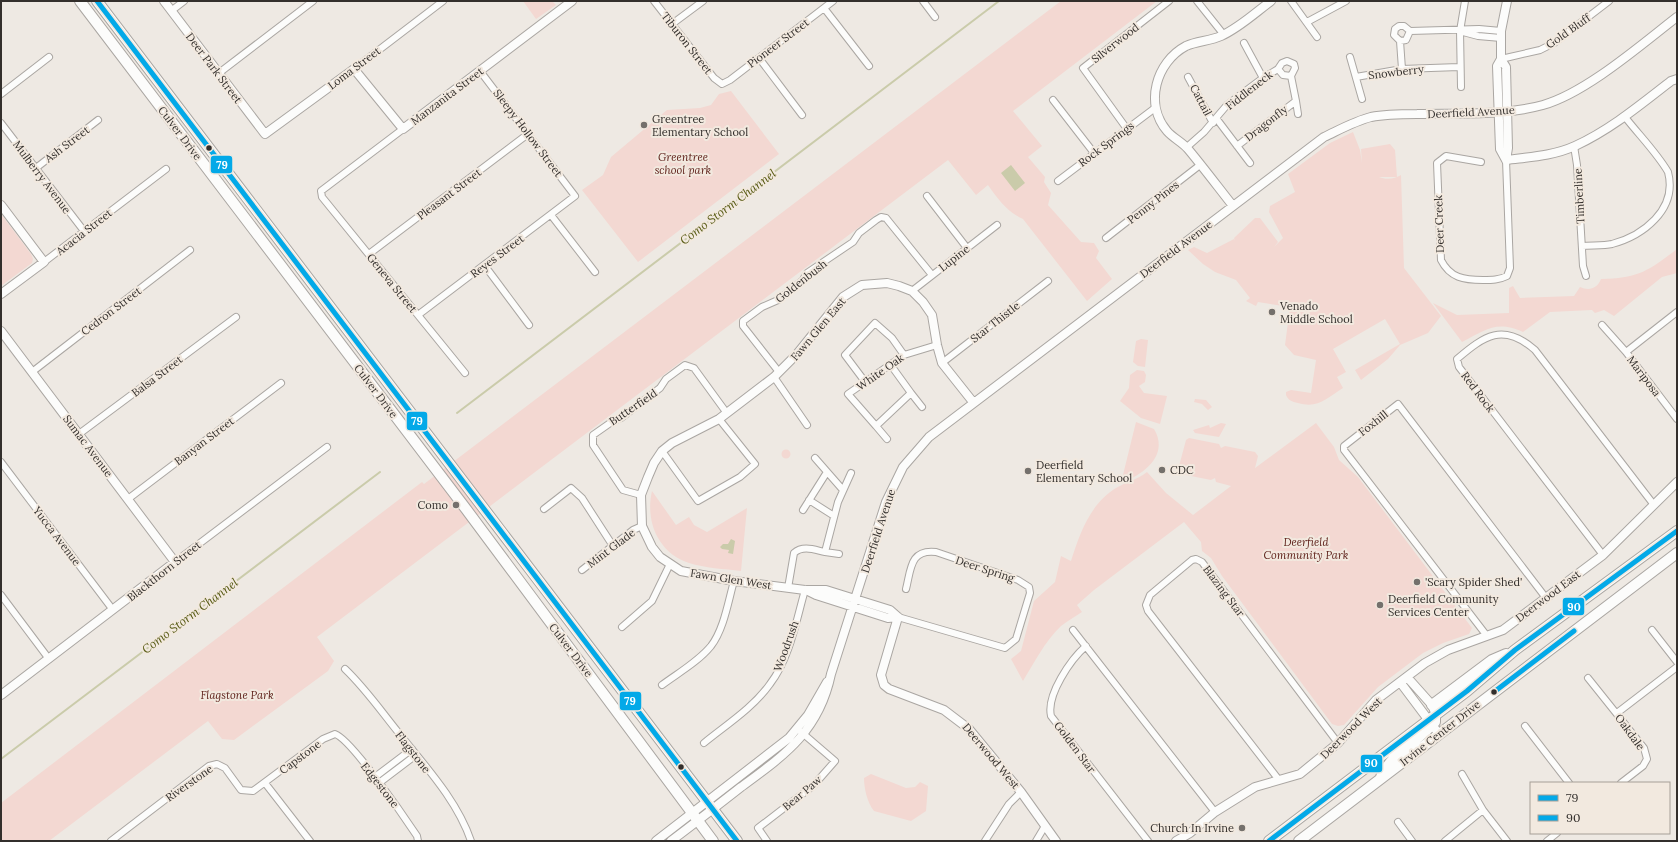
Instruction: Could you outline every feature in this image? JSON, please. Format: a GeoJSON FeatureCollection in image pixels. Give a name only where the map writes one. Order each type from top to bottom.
{"type":"FeatureCollection","features":[{"type":"Feature","properties":{"kind":"main road","name":"Culver Drive"},"geometry":{"type":"LineString","coordinates":[[80,1],[464,507],[713,841]]}},
{"type":"Feature","properties":{"kind":"main road","name":"Culver Drive"},"geometry":{"type":"LineString","coordinates":[[98,1],[427,436],[634,704],[737,841]]}},
{"type":"Feature","properties":{"kind":"main road","name":"Irvine Center Drive"},"geometry":{"type":"LineString","coordinates":[[1269,841],[1432,716],[1467,691],[1515,650],[1677,531]]}},
{"type":"Feature","properties":{"kind":"main road","name":"Irvine Center Drive"},"geometry":{"type":"LineString","coordinates":[[1299,841],[1677,553]]}},
{"type":"Feature","properties":{"kind":"main road"},"geometry":{"type":"LineString","coordinates":[[1379,780],[1390,761],[1432,716]]}},
{"type":"Feature","properties":{"kind":"street","name":"Deer Park Street"},"geometry":{"type":"LineString","coordinates":[[164,1],[265,134]]}},
{"type":"Feature","properties":{"kind":"street"},"geometry":{"type":"LineString","coordinates":[[171,11],[184,1]]}},
{"type":"Feature","properties":{"kind":"street"},"geometry":{"type":"LineString","coordinates":[[219,73],[313,1]]}},
{"type":"Feature","properties":{"kind":"street","name":"Loma Street"},"geometry":{"type":"LineString","coordinates":[[265,134],[354,69],[443,1]]}},
{"type":"Feature","properties":{"kind":"street","name":"Manzanita Street"},"geometry":{"type":"LineString","coordinates":[[321,191],[572,1]]}},
{"type":"Feature","properties":{"kind":"street","name":"Tiburon Street"},"geometry":{"type":"LineString","coordinates":[[654,1],[714,78],[722,84]]}},
{"type":"Feature","properties":{"kind":"street"},"geometry":{"type":"LineString","coordinates":[[672,24],[703,1]]}},
{"type":"Feature","properties":{"kind":"street","name":"Pioneer Street"},"geometry":{"type":"LineString","coordinates":[[722,84],[759,58],[833,1]]}},
{"type":"Feature","properties":{"kind":"street"},"geometry":{"type":"LineString","coordinates":[[923,1],[935,17]]}},
{"type":"Feature","properties":{"kind":"street","name":"Silverwood"},"geometry":{"type":"LineString","coordinates":[[1127,129],[1083,68],[1169,1]]}},
{"type":"Feature","properties":{"kind":"street"},"geometry":{"type":"LineString","coordinates":[[1198,1],[1224,35]]}},
{"type":"Feature","properties":{"kind":"street"},"geometry":{"type":"LineString","coordinates":[[1233,206],[1186,147],[1167,131],[1155,108],[1156,91],[1160,72],[1171,56],[1188,45],[1210,41],[1224,35],[1271,1]]}},
{"type":"Feature","properties":{"kind":"street"},"geometry":{"type":"LineString","coordinates":[[1291,1],[1317,37]]}},
{"type":"Feature","properties":{"kind":"street"},"geometry":{"type":"LineString","coordinates":[[1307,22],[1346,1]]}},
{"type":"Feature","properties":{"kind":"street"},"geometry":{"type":"LineString","coordinates":[[1461,87],[1459,67],[1460,31],[1465,1]]}},
{"type":"Feature","properties":{"kind":"street","name":"Deer Creek"},"geometry":{"type":"LineString","coordinates":[[1481,162],[1446,156],[1437,162],[1441,260],[1444,267],[1451,273],[1464,280],[1500,279],[1507,276],[1510,268],[1506,160],[1508,148],[1497,66],[1501,59],[1501,34],[1506,1]]}},
{"type":"Feature","properties":{"kind":"street","name":"Gold Bluff"},"geometry":{"type":"LineString","coordinates":[[1501,59],[1540,50],[1554,43],[1609,1]]}},
{"type":"Feature","properties":{"kind":"street"},"geometry":{"type":"LineString","coordinates":[[824,8],[869,66]]}},
{"type":"Feature","properties":{"kind":"street","name":"Deerfield Avenue"},"geometry":{"type":"LineString","coordinates":[[656,841],[695,817],[780,758],[801,731],[831,674],[886,502],[903,467],[929,437],[973,402],[1324,137],[1349,125],[1371,117],[1503,111],[1545,104],[1563,97],[1603,73],[1677,17]]}},
{"type":"Feature","properties":{"kind":"street"},"geometry":{"type":"LineString","coordinates":[[1402,69],[1400,41],[1394,34],[1395,29],[1399,26],[1404,26],[1410,31],[1460,31],[1478,36],[1501,34]]}},
{"type":"Feature","properties":{"kind":"street"},"geometry":{"type":"LineString","coordinates":[[1400,41],[1406,40],[1410,31]]}},
{"type":"Feature","properties":{"kind":"street"},"geometry":{"type":"LineString","coordinates":[[1244,43],[1263,78]]}},
{"type":"Feature","properties":{"kind":"street"},"geometry":{"type":"LineString","coordinates":[[1,94],[49,57]]}},
{"type":"Feature","properties":{"kind":"street","name":"Snowberry"},"geometry":{"type":"LineString","coordinates":[[1350,57],[1362,99]]}},
{"type":"Feature","properties":{"kind":"street"},"geometry":{"type":"LineString","coordinates":[[759,58],[802,115]]}},
{"type":"Feature","properties":{"kind":"street","name":"Fiddleneck"},"geometry":{"type":"LineString","coordinates":[[1186,147],[1215,121],[1227,105],[1263,78],[1278,69],[1284,62],[1294,64],[1295,68],[1291,76],[1283,75],[1278,69]]}},
{"type":"Feature","properties":{"kind":"street","name":"Snowberry"},"geometry":{"type":"LineString","coordinates":[[1356,77],[1402,69],[1459,67]]}},
{"type":"Feature","properties":{"kind":"street"},"geometry":{"type":"LineString","coordinates":[[354,69],[403,129]]}},
{"type":"Feature","properties":{"kind":"street","name":"Sleepy Hollow Street"},"geometry":{"type":"LineString","coordinates":[[480,71],[575,196]]}},
{"type":"Feature","properties":{"kind":"street","name":"Dragonfly"},"geometry":{"type":"LineString","coordinates":[[1291,76],[1298,114]]}},
{"type":"Feature","properties":{"kind":"street","name":"Cattail"},"geometry":{"type":"LineString","coordinates":[[1188,77],[1215,121]]}},
{"type":"Feature","properties":{"kind":"street"},"geometry":{"type":"LineString","coordinates":[[1506,160],[1541,156],[1574,146],[1625,117],[1671,81],[1677,79]]}},
{"type":"Feature","properties":{"kind":"street"},"geometry":{"type":"LineString","coordinates":[[1053,100],[1094,153]]}},
{"type":"Feature","properties":{"kind":"street","name":"Dragonfly"},"geometry":{"type":"LineString","coordinates":[[1237,146],[1296,101]]}},
{"type":"Feature","properties":{"kind":"street","name":"Rock Springs"},"geometry":{"type":"LineString","coordinates":[[1058,181],[1155,108]]}},
{"type":"Feature","properties":{"kind":"street"},"geometry":{"type":"LineString","coordinates":[[1582,246],[1611,244],[1641,234],[1663,216],[1673,202],[1673,184],[1668,172],[1625,117]]}},
{"type":"Feature","properties":{"kind":"street","name":"Ash Street"},"geometry":{"type":"LineString","coordinates":[[36,168],[98,120]]}},
{"type":"Feature","properties":{"kind":"street","name":"Dragonfly"},"geometry":{"type":"LineString","coordinates":[[1215,121],[1250,163]]}},
{"type":"Feature","properties":{"kind":"street","name":"Mulberry Avenue"},"geometry":{"type":"LineString","coordinates":[[1,122],[84,231]]}},
{"type":"Feature","properties":{"kind":"street","name":"Pleasant Street"},"geometry":{"type":"LineString","coordinates":[[369,254],[528,134]]}},
{"type":"Feature","properties":{"kind":"street","name":"Timberline"},"geometry":{"type":"LineString","coordinates":[[1574,146],[1577,165],[1583,266],[1586,276]]}},
{"type":"Feature","properties":{"kind":"street","name":"Penny Pines"},"geometry":{"type":"LineString","coordinates":[[1106,238],[1200,165]]}},
{"type":"Feature","properties":{"kind":"street","name":"Acacia Street"},"geometry":{"type":"LineString","coordinates":[[1,294],[166,169]]}},
{"type":"Feature","properties":{"kind":"street","name":"Geneva Street"},"geometry":{"type":"LineString","coordinates":[[321,191],[322,197],[465,373]]}},
{"type":"Feature","properties":{"kind":"street","name":"Reyes Street"},"geometry":{"type":"LineString","coordinates":[[418,315],[575,196]]}},
{"type":"Feature","properties":{"kind":"street"},"geometry":{"type":"LineString","coordinates":[[927,196],[967,248]]}},
{"type":"Feature","properties":{"kind":"street"},"geometry":{"type":"LineString","coordinates":[[1,205],[44,262]]}},
{"type":"Feature","properties":{"kind":"street"},"geometry":{"type":"LineString","coordinates":[[551,215],[595,272]]}},
{"type":"Feature","properties":{"kind":"street","name":"Goldenbush"},"geometry":{"type":"LineString","coordinates":[[777,375],[743,326],[743,321],[762,306],[778,300],[799,283],[807,273],[825,260],[834,257],[855,241],[861,231],[879,218],[886,218],[932,275]]}},
{"type":"Feature","properties":{"kind":"street","name":"Lupine"},"geometry":{"type":"LineString","coordinates":[[912,291],[997,225]]}},
{"type":"Feature","properties":{"kind":"street","name":"Cedron Street"},"geometry":{"type":"LineString","coordinates":[[32,372],[190,250]]}},
{"type":"Feature","properties":{"kind":"street"},"geometry":{"type":"LineString","coordinates":[[484,266],[529,325]]}},
{"type":"Feature","properties":{"kind":"street","name":"Star Thistle"},"geometry":{"type":"LineString","coordinates":[[942,363],[1048,281]]}},
{"type":"Feature","properties":{"kind":"street","name":"Fawn Glen East"},"geometry":{"type":"LineString","coordinates":[[726,412],[777,375],[797,354],[843,298],[862,285],[886,283],[912,291],[923,302],[932,315],[937,345],[942,363],[973,402]]}},
{"type":"Feature","properties":{"kind":"street","name":"Mariposa"},"geometry":{"type":"LineString","coordinates":[[1626,352],[1677,312]]}},
{"type":"Feature","properties":{"kind":"street","name":"Balsa Street"},"geometry":{"type":"LineString","coordinates":[[79,434],[236,317]]}},
{"type":"Feature","properties":{"kind":"street"},"geometry":{"type":"LineString","coordinates":[[866,383],[845,355],[875,323],[895,341],[904,355]]}},
{"type":"Feature","properties":{"kind":"street","name":"Mariposa"},"geometry":{"type":"LineString","coordinates":[[1602,325],[1626,352],[1677,418]]}},
{"type":"Feature","properties":{"kind":"street","name":"Sumac Avenue"},"geometry":{"type":"LineString","coordinates":[[1,331],[175,562]]}},
{"type":"Feature","properties":{"kind":"street","name":"Red Rock"},"geometry":{"type":"LineString","coordinates":[[1603,555],[1459,367],[1457,359],[1485,337],[1498,334],[1511,335],[1527,343],[1535,350],[1654,504]]}},
{"type":"Feature","properties":{"kind":"street","name":"White Oak"},"geometry":{"type":"LineString","coordinates":[[876,426],[848,395],[904,355],[937,345]]}},
{"type":"Feature","properties":{"kind":"street"},"geometry":{"type":"LineString","coordinates":[[890,364],[922,406]]}},
{"type":"Feature","properties":{"kind":"street","name":"Butterfield"},"geometry":{"type":"LineString","coordinates":[[641,495],[623,490],[593,445],[593,435],[613,421],[621,418],[654,393],[660,388],[666,379],[685,365],[694,368],[726,412]]}},
{"type":"Feature","properties":{"kind":"street"},"geometry":{"type":"LineString","coordinates":[[777,375],[807,425]]}},
{"type":"Feature","properties":{"kind":"street","name":"Banyan Street"},"geometry":{"type":"LineString","coordinates":[[128,499],[281,383]]}},
{"type":"Feature","properties":{"kind":"street"},"geometry":{"type":"LineString","coordinates":[[887,439],[876,426],[911,393]]}},
{"type":"Feature","properties":{"kind":"street","name":"Foxhill"},"geometry":{"type":"LineString","coordinates":[[1487,636],[1344,450],[1344,446],[1398,404],[1546,598]]}},
{"type":"Feature","properties":{"kind":"street","name":"Fawn Glen West"},"geometry":{"type":"LineString","coordinates":[[726,412],[719,419],[672,443],[662,451],[654,463],[641,495],[642,526],[652,547],[670,564],[681,571],[734,582],[805,590],[816,596],[854,604]]}},
{"type":"Feature","properties":{"kind":"street"},"geometry":{"type":"LineString","coordinates":[[662,451],[698,501],[740,477],[755,464],[719,419]]}},
{"type":"Feature","properties":{"kind":"street","name":"Blackthorn Street"},"geometry":{"type":"LineString","coordinates":[[1,695],[327,447]]}},
{"type":"Feature","properties":{"kind":"street"},"geometry":{"type":"LineString","coordinates":[[816,458],[843,490]]}},
{"type":"Feature","properties":{"kind":"street","name":"Yucca Avenue"},"geometry":{"type":"LineString","coordinates":[[1,462],[113,610]]}},
{"type":"Feature","properties":{"kind":"street"},"geometry":{"type":"LineString","coordinates":[[803,510],[827,472]]}},
{"type":"Feature","properties":{"kind":"street"},"geometry":{"type":"LineString","coordinates":[[825,552],[834,516],[851,473]]}},
{"type":"Feature","properties":{"kind":"street","name":"Deerwood East"},"geometry":{"type":"LineString","coordinates":[[1404,679],[1425,663],[1448,650],[1503,630],[1603,555],[1677,482]]}},
{"type":"Feature","properties":{"kind":"street"},"geometry":{"type":"LineString","coordinates":[[544,509],[571,488],[582,498],[613,546]]}},
{"type":"Feature","properties":{"kind":"street"},"geometry":{"type":"LineString","coordinates":[[809,500],[834,516]]}},
{"type":"Feature","properties":{"kind":"street","name":"Mint Glade"},"geometry":{"type":"LineString","coordinates":[[582,570],[633,530],[642,526]]}},
{"type":"Feature","properties":{"kind":"street"},"geometry":{"type":"LineString","coordinates":[[788,588],[794,553],[806,548],[839,554]]}},
{"type":"Feature","properties":{"kind":"street","name":"Deer Spring"},"geometry":{"type":"LineString","coordinates":[[854,604],[890,610],[898,617],[1001,649],[1005,648],[1016,639],[1030,593],[1029,587],[1018,580],[936,552],[924,551],[917,554],[906,589]]}},
{"type":"Feature","properties":{"kind":"street","name":"Blazing Star"},"geometry":{"type":"LineString","coordinates":[[1279,780],[1148,610],[1146,604],[1150,595],[1192,560],[1196,559],[1202,562],[1338,742]]}},
{"type":"Feature","properties":{"kind":"street"},"geometry":{"type":"LineString","coordinates":[[622,628],[652,601],[670,564]]}},
{"type":"Feature","properties":{"kind":"street"},"geometry":{"type":"LineString","coordinates":[[662,685],[702,655],[712,645],[719,632],[734,582]]}},
{"type":"Feature","properties":{"kind":"street","name":"Woodrush"},"geometry":{"type":"LineString","coordinates":[[704,743],[758,699],[770,684],[784,658],[805,590]]}},
{"type":"Feature","properties":{"kind":"street"},"geometry":{"type":"LineString","coordinates":[[1,595],[49,659]]}},
{"type":"Feature","properties":{"kind":"street","name":"Deerwood West"},"geometry":{"type":"LineString","coordinates":[[898,617],[881,675],[884,685],[889,689],[944,710],[957,718],[980,741],[1021,792],[1056,841]]}},
{"type":"Feature","properties":{"kind":"street"},"geometry":{"type":"LineString","coordinates":[[1073,630],[1215,812]]}},
{"type":"Feature","properties":{"kind":"street"},"geometry":{"type":"LineString","coordinates":[[1652,630],[1677,662]]}},
{"type":"Feature","properties":{"kind":"street","name":"Golden Star"},"geometry":{"type":"LineString","coordinates":[[1086,646],[1075,656],[1067,668],[1051,701],[1050,710],[1052,716],[1148,841]]}},
{"type":"Feature","properties":{"kind":"street"},"geometry":{"type":"LineString","coordinates":[[1617,713],[1677,667]]}},
{"type":"Feature","properties":{"kind":"street","name":"Flagstone"},"geometry":{"type":"LineString","coordinates":[[345,669],[357,680],[412,749],[458,811],[471,841]]}},
{"type":"Feature","properties":{"kind":"street","name":"Oakdale"},"geometry":{"type":"LineString","coordinates":[[1588,678],[1644,748],[1647,758],[1643,766],[1622,782]]}},
{"type":"Feature","properties":{"kind":"street"},"geometry":{"type":"LineString","coordinates":[[1404,679],[1432,716]]}},
{"type":"Feature","properties":{"kind":"street"},"geometry":{"type":"LineString","coordinates":[[1404,679],[1432,716],[1439,734]]}},
{"type":"Feature","properties":{"kind":"street","name":"Deerwood West"},"geometry":{"type":"LineString","coordinates":[[1176,841],[1190,833],[1215,812],[1255,786],[1300,774],[1338,742],[1376,700],[1404,679]]}},
{"type":"Feature","properties":{"kind":"street"},"geometry":{"type":"LineString","coordinates":[[1525,726],[1568,782]]}},
{"type":"Feature","properties":{"kind":"street","name":"Bear Paw"},"geometry":{"type":"LineString","coordinates":[[767,841],[758,828],[814,785],[835,761],[801,731]]}},
{"type":"Feature","properties":{"kind":"street","name":"Edgestone"},"geometry":{"type":"LineString","coordinates":[[335,734],[343,738],[375,777],[417,836],[418,841]]}},
{"type":"Feature","properties":{"kind":"street","name":"Capstone"},"geometry":{"type":"LineString","coordinates":[[266,783],[323,739],[335,734]]}},
{"type":"Feature","properties":{"kind":"street"},"geometry":{"type":"LineString","coordinates":[[375,777],[412,749]]}},
{"type":"Feature","properties":{"kind":"street"},"geometry":{"type":"LineString","coordinates":[[379,783],[416,755]]}},
{"type":"Feature","properties":{"kind":"street","name":"Riverstone"},"geometry":{"type":"LineString","coordinates":[[111,841],[199,773],[213,765],[217,764],[225,768],[245,792],[256,790],[266,783]]}},
{"type":"Feature","properties":{"kind":"street"},"geometry":{"type":"LineString","coordinates":[[1462,774],[1483,810],[1507,841]]}},
{"type":"Feature","properties":{"kind":"street"},"geometry":{"type":"LineString","coordinates":[[266,783],[310,841]]}},
{"type":"Feature","properties":{"kind":"street"},"geometry":{"type":"LineString","coordinates":[[985,841],[1009,804],[1021,792]]}},
{"type":"Feature","properties":{"kind":"street"},"geometry":{"type":"LineString","coordinates":[[1445,841],[1483,810]]}},
{"type":"Feature","properties":{"kind":"street","name":"Deerfield Avenue"},"geometry":{"type":"LineString","coordinates":[[671,841],[695,817]]}},
{"type":"Feature","properties":{"kind":"street"},"geometry":{"type":"LineString","coordinates":[[1398,822],[1412,841]]}},
{"type":"Feature","properties":{"kind":"street"},"geometry":{"type":"LineString","coordinates":[[1036,841],[1045,826]]}},
{"type":"Feature","properties":{"kind":"street"},"geometry":{"type":"LineString","coordinates":[[1547,841],[1556,834]]}},
{"type":"Feature","properties":{"kind":"green space"},"geometry":{"type":"Polygon","coordinates":[[[523,1],[552,1],[556,5],[536,19],[523,1]]]}},
{"type":"Feature","properties":{"kind":"green space","name":"Flagstone Park"},"geometry":{"type":"Polygon","coordinates":[[[1061,1],[1157,1],[1013,111],[1042,146],[1028,157],[1045,177],[1044,182],[1051,193],[1048,205],[1081,242],[1094,243],[1099,251],[1096,258],[1112,279],[1087,301],[1023,219],[1012,213],[999,200],[988,185],[976,195],[948,160],[317,637],[334,661],[328,671],[234,740],[222,739],[208,721],[49,841],[1,841],[1,803],[422,482],[424,484],[1061,1]]]}},
{"type":"Feature","properties":{"kind":"green space","name":"Greentree school park"},"geometry":{"type":"Polygon","coordinates":[[[731,91],[779,154],[638,262],[582,190],[603,175],[611,157],[667,110],[700,108],[711,105],[719,94],[731,91]]]}},
{"type":"Feature","properties":{"kind":"green space"},"geometry":{"type":"Polygon","coordinates":[[[1353,132],[1360,150],[1362,163],[1361,149],[1390,144],[1395,150],[1397,177],[1401,175],[1404,268],[1441,316],[1428,333],[1400,345],[1388,359],[1361,380],[1355,370],[1400,344],[1385,319],[1333,349],[1346,372],[1337,377],[1343,388],[1322,402],[1311,405],[1296,403],[1290,400],[1286,395],[1286,392],[1291,390],[1311,393],[1316,360],[1294,355],[1285,345],[1290,307],[1258,302],[1256,306],[1246,301],[1250,298],[1236,280],[1215,272],[1203,264],[1188,250],[1194,247],[1207,253],[1234,239],[1235,241],[1234,238],[1255,218],[1260,218],[1278,242],[1274,247],[1283,238],[1269,212],[1270,206],[1295,192],[1288,174],[1330,143],[1353,132]],[[1379,177],[1385,179],[1396,177],[1379,177]]]}},
{"type":"Feature","properties":{"kind":"green space"},"geometry":{"type":"Polygon","coordinates":[[[1,214],[31,254],[33,259],[32,263],[1,286],[1,214]]]}},
{"type":"Feature","properties":{"kind":"green space"},"geometry":{"type":"Polygon","coordinates":[[[1677,249],[1677,273],[1662,277],[1614,316],[1604,310],[1595,313],[1592,310],[1550,312],[1523,332],[1514,328],[1491,328],[1462,342],[1433,303],[1457,315],[1509,313],[1509,288],[1513,286],[1520,298],[1574,296],[1580,287],[1590,289],[1595,287],[1601,279],[1625,277],[1642,272],[1658,263],[1677,249]]]}},
{"type":"Feature","properties":{"kind":"green space"},"geometry":{"type":"Polygon","coordinates":[[[1141,339],[1148,340],[1145,367],[1138,366],[1133,362],[1136,341],[1141,339]]]}},
{"type":"Feature","properties":{"kind":"green space"},"geometry":{"type":"Polygon","coordinates":[[[1137,370],[1144,371],[1146,375],[1145,382],[1139,386],[1144,393],[1167,396],[1160,424],[1141,418],[1120,401],[1129,388],[1130,375],[1137,370]]]}},
{"type":"Feature","properties":{"kind":"green space"},"geometry":{"type":"Polygon","coordinates":[[[1195,399],[1206,400],[1212,407],[1208,410],[1202,404],[1194,402],[1195,399]]]}},
{"type":"Feature","properties":{"kind":"green space"},"geometry":{"type":"Polygon","coordinates":[[[1136,422],[1154,429],[1158,439],[1159,448],[1156,456],[1145,470],[1121,483],[1136,422]]]}},
{"type":"Feature","properties":{"kind":"green space"},"geometry":{"type":"Polygon","coordinates":[[[1221,423],[1226,424],[1219,437],[1195,433],[1193,430],[1209,425],[1210,428],[1221,423]]]}},
{"type":"Feature","properties":{"kind":"green space","name":"Deerfield Community Park"},"geometry":{"type":"Polygon","coordinates":[[[1316,423],[1334,447],[1339,460],[1358,477],[1472,628],[1469,634],[1443,643],[1423,653],[1378,687],[1344,725],[1338,726],[1332,724],[1222,576],[1211,558],[1202,551],[1201,542],[1184,522],[1094,590],[1077,605],[1082,612],[1063,624],[1055,632],[1040,652],[1023,681],[1011,659],[1021,651],[1034,601],[1055,582],[1061,556],[1071,561],[1082,530],[1099,502],[1116,488],[1147,472],[1166,493],[1193,515],[1231,486],[1216,482],[1215,478],[1211,480],[1181,474],[1178,470],[1186,440],[1189,438],[1219,444],[1221,448],[1225,446],[1255,452],[1258,456],[1255,468],[1316,423]]]}},
{"type":"Feature","properties":{"kind":"green space"},"geometry":{"type":"Polygon","coordinates":[[[786,449],[791,454],[786,459],[781,454],[786,449]]]}},
{"type":"Feature","properties":{"kind":"green space"},"geometry":{"type":"Polygon","coordinates":[[[652,491],[676,525],[689,517],[694,525],[707,532],[747,508],[741,571],[695,565],[678,558],[669,552],[662,544],[652,524],[650,502],[652,491]]]}},
{"type":"Feature","properties":{"kind":"green space"},"geometry":{"type":"Polygon","coordinates":[[[871,774],[906,788],[915,787],[920,782],[928,786],[926,811],[911,821],[874,811],[868,799],[864,782],[864,778],[871,774]]]}},
{"type":"Feature","properties":{"kind":"shaded area"},"geometry":{"type":"Polygon","coordinates":[[[1011,165],[1025,183],[1015,191],[1001,173],[1011,165]]]}},
{"type":"Feature","properties":{"kind":"shaded area"},"geometry":{"type":"Polygon","coordinates":[[[731,539],[735,541],[733,554],[728,553],[729,550],[722,549],[720,547],[723,544],[728,544],[731,539]]]}},
{"type":"Feature","properties":{"kind":"waterway","name":"Como Storm Channel"},"geometry":{"type":"LineString","coordinates":[[457,413],[999,1]]}},
{"type":"Feature","properties":{"kind":"waterway","name":"Como Storm Channel"},"geometry":{"type":"LineString","coordinates":[[1,759],[380,472]]}},
{"type":"Feature","properties":{"kind":"transit line","name":"79"},"geometry":{"type":"LineString","coordinates":[[97,1],[737,841]]}},
{"type":"Feature","properties":{"kind":"transit line","name":"90"},"geometry":{"type":"LineString","coordinates":[[1269,841],[1467,691],[1515,650],[1677,531]]}},
{"type":"Feature","properties":{"kind":"transit line","name":"90"},"geometry":{"type":"LineString","coordinates":[[1494,692],[1574,631]]}},
{"type":"Feature","properties":{"kind":"place","name":"Greentree Elementary School"},"geometry":{"type":"Point","coordinates":[644,125]}},
{"type":"Feature","properties":{"kind":"place","name":"Venado Middle School"},"geometry":{"type":"Point","coordinates":[1272,312]}},
{"type":"Feature","properties":{"kind":"place","name":"CDC"},"geometry":{"type":"Point","coordinates":[1162,470]}},
{"type":"Feature","properties":{"kind":"place","name":"Deerfield Elementary School"},"geometry":{"type":"Point","coordinates":[1028,471]}},
{"type":"Feature","properties":{"kind":"place","name":"Como"},"geometry":{"type":"Point","coordinates":[456,505]}},
{"type":"Feature","properties":{"kind":"place","name":"'Scary Spider Shed'"},"geometry":{"type":"Point","coordinates":[1417,582]}},
{"type":"Feature","properties":{"kind":"place","name":"Deerfield Community Services Center"},"geometry":{"type":"Point","coordinates":[1380,605]}},
{"type":"Feature","properties":{"kind":"place","name":"Church In Irvine"},"geometry":{"type":"Point","coordinates":[1242,828]}}]}
